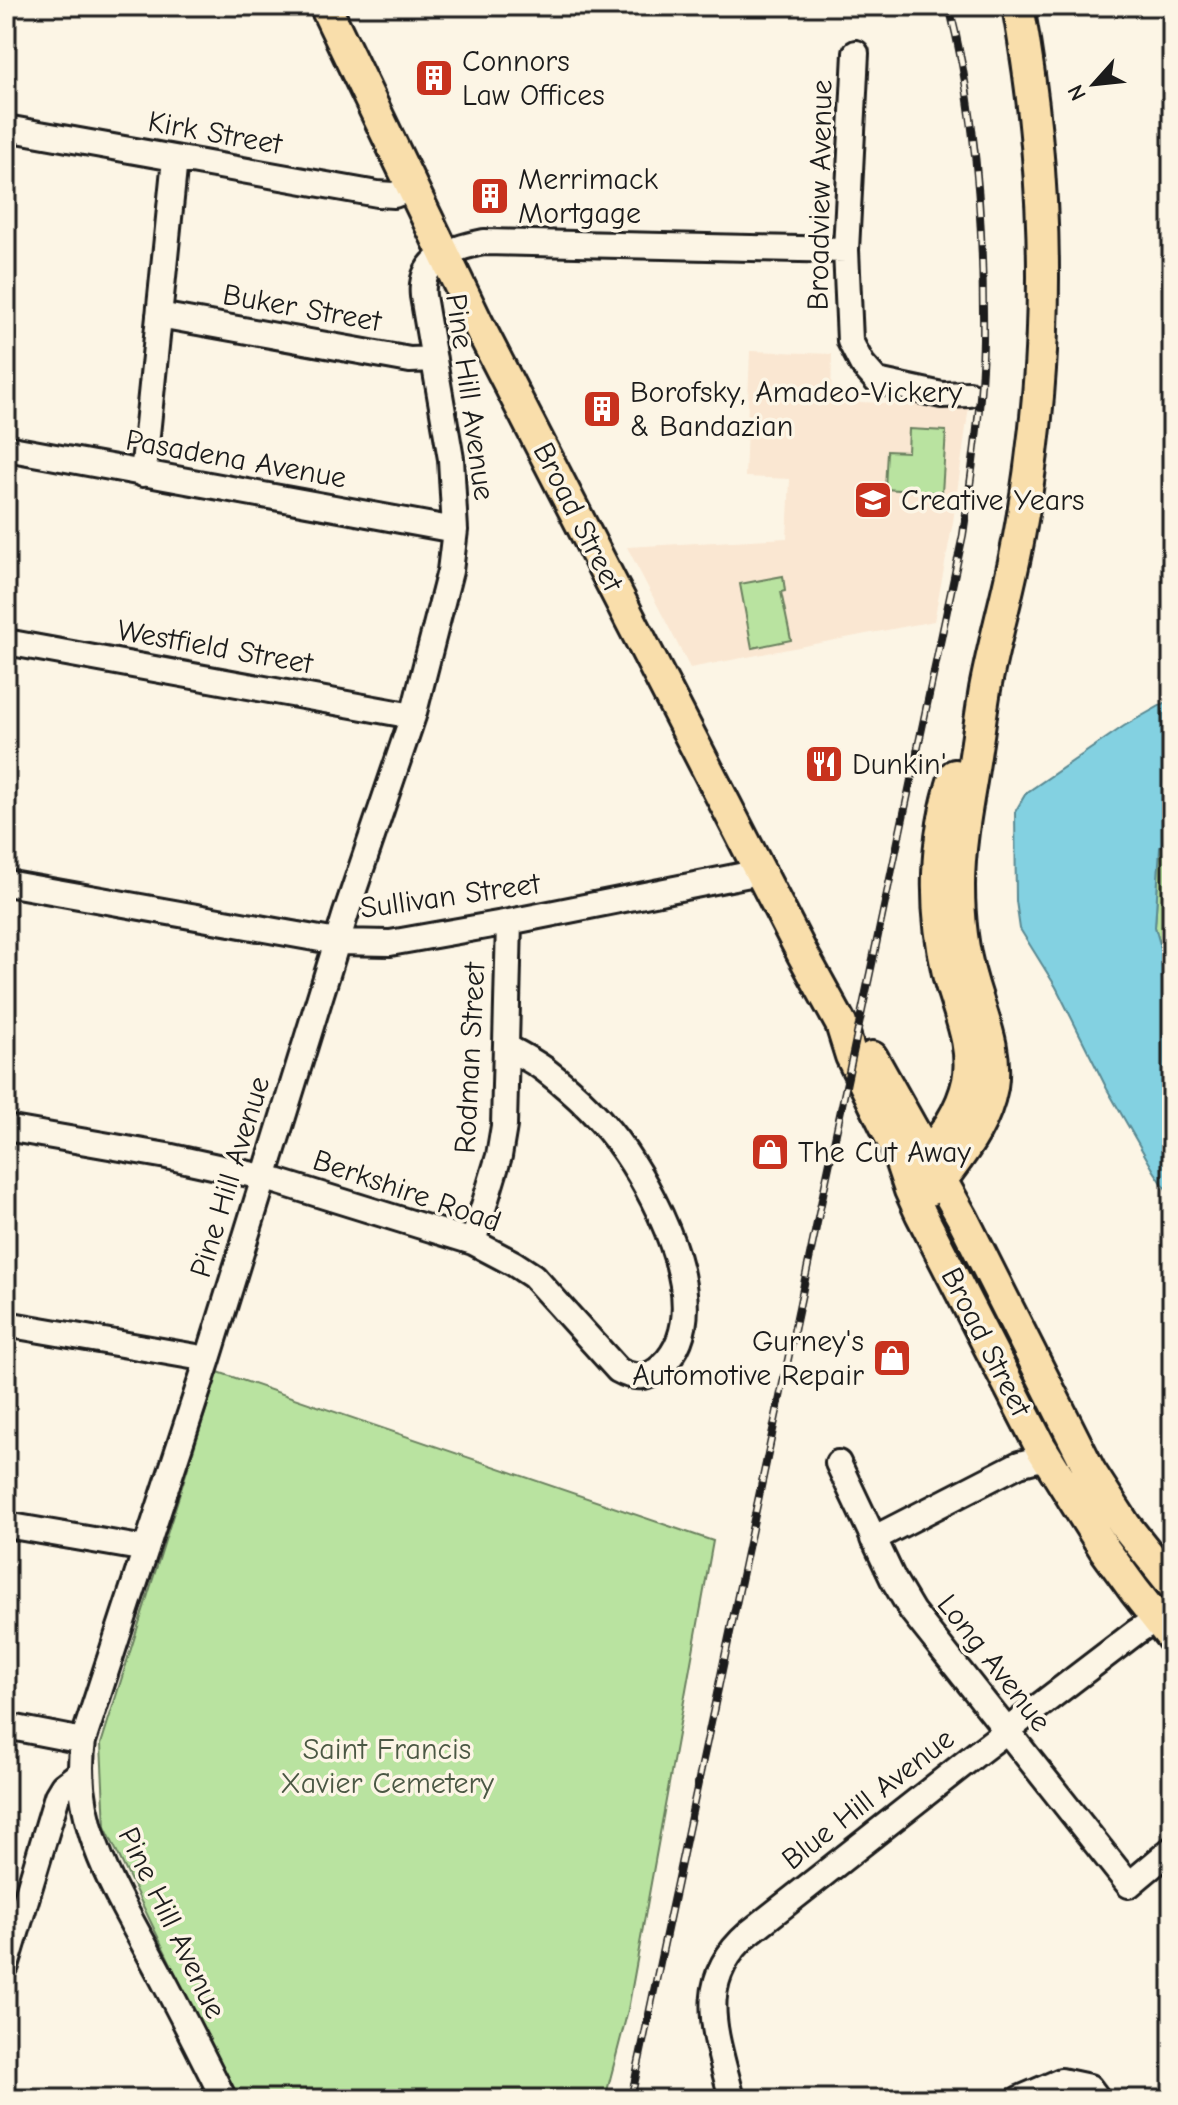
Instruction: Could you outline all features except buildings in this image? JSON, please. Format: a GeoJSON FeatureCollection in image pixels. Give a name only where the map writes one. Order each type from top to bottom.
{"type":"FeatureCollection","features":[{"type":"Feature","properties":{"kind":"main road","name":"Broad Street"},"geometry":{"type":"LineString","coordinates":[[325,6],[444,255],[841,1024],[851,1056],[896,1148],[921,1214],[1049,1462],[1105,1550],[1167,1622]]}},
{"type":"Feature","properties":{"kind":"main road"},"geometry":{"type":"LineString","coordinates":[[908,1185],[964,1150],[981,1122],[992,1085],[992,1049],[967,964],[959,898],[963,827],[986,688],[1025,505],[1039,391],[1044,258],[1041,175],[1018,6]]}},
{"type":"Feature","properties":{"kind":"main road"},"geometry":{"type":"LineString","coordinates":[[934,1168],[966,1088],[970,1069],[968,1046],[943,947],[938,907],[941,833],[949,795],[986,688]]}},
{"type":"Feature","properties":{"kind":"main road","name":"Broad Street"},"geometry":{"type":"LineString","coordinates":[[841,1024],[865,1048],[896,1099],[1090,1471],[1125,1525],[1172,1584]]}},
{"type":"Feature","properties":{"kind":"main road"},"geometry":{"type":"LineString","coordinates":[[896,1099],[911,1109],[927,1111],[948,1105],[966,1088]]}},
{"type":"Feature","properties":{"kind":"street","name":"Broadview Avenue"},"geometry":{"type":"LineString","coordinates":[[856,53],[846,250],[850,341],[862,364],[877,381],[942,395],[969,394]]}},
{"type":"Feature","properties":{"kind":"street","name":"Kirk Street"},"geometry":{"type":"LineString","coordinates":[[6,128],[377,194],[394,195],[412,188]]}},
{"type":"Feature","properties":{"kind":"street"},"geometry":{"type":"LineString","coordinates":[[143,474],[175,159]]}},
{"type":"Feature","properties":{"kind":"street"},"geometry":{"type":"LineString","coordinates":[[444,255],[468,245],[493,242],[846,250]]}},
{"type":"Feature","properties":{"kind":"street","name":"Pine Hill Avenue"},"geometry":{"type":"LineString","coordinates":[[224,2099],[110,1880],[93,1839],[80,1773],[83,1741],[208,1359],[337,942],[413,716],[450,571],[455,530],[449,443],[422,284],[430,266],[444,255]]}},
{"type":"Feature","properties":{"kind":"street","name":"Buker Street"},"geometry":{"type":"LineString","coordinates":[[159,315],[410,360],[434,359]]}},
{"type":"Feature","properties":{"kind":"street","name":"Pasadena Avenue"},"geometry":{"type":"LineString","coordinates":[[6,448],[455,530]]}},
{"type":"Feature","properties":{"kind":"street","name":"Westfield Street"},"geometry":{"type":"LineString","coordinates":[[6,642],[413,716]]}},
{"type":"Feature","properties":{"kind":"street","name":"Sullivan Street"},"geometry":{"type":"LineString","coordinates":[[6,883],[337,942],[390,943],[760,872]]}},
{"type":"Feature","properties":{"kind":"street","name":"Rodman Street"},"geometry":{"type":"LineString","coordinates":[[473,1242],[499,1156],[504,1126],[509,922]]}},
{"type":"Feature","properties":{"kind":"street","name":"Berkshire Road"},"geometry":{"type":"LineString","coordinates":[[6,1128],[167,1156],[263,1177],[473,1242],[533,1276],[618,1370],[629,1376],[656,1372],[676,1347],[682,1328],[684,1285],[672,1243],[640,1177],[595,1115],[543,1068],[507,1047]]}},
{"type":"Feature","properties":{"kind":"street"},"geometry":{"type":"LineString","coordinates":[[6,1324],[208,1359]]}},
{"type":"Feature","properties":{"kind":"street"},"geometry":{"type":"LineString","coordinates":[[873,1539],[1019,1464],[1038,1459],[1049,1462]]}},
{"type":"Feature","properties":{"kind":"street","name":"Long Avenue"},"geometry":{"type":"LineString","coordinates":[[838,1463],[898,1590],[912,1611],[1129,1885],[1172,1849]]}},
{"type":"Feature","properties":{"kind":"street"},"geometry":{"type":"LineString","coordinates":[[6,1525],[146,1549]]}},
{"type":"Feature","properties":{"kind":"street","name":"Blue Hill Avenue"},"geometry":{"type":"LineString","coordinates":[[737,2098],[717,2038],[713,1998],[725,1958],[749,1933],[1136,1632],[1167,1622]]}},
{"type":"Feature","properties":{"kind":"street"},"geometry":{"type":"LineString","coordinates":[[6,1726],[83,1741]]}},
{"type":"Feature","properties":{"kind":"street"},"geometry":{"type":"LineString","coordinates":[[6,1966],[57,1796],[63,1786],[80,1773]]}},
{"type":"Feature","properties":{"kind":"street"},"geometry":{"type":"LineString","coordinates":[[1019,2099],[1061,2081],[1089,2087],[1098,2099]]}},
{"type":"Feature","properties":{"kind":"shaded area","name":"Creative Years"},"geometry":{"type":"Polygon","coordinates":[[[750,351],[832,354],[831,401],[969,406],[953,522],[934,621],[690,668],[627,547],[787,538],[790,479],[745,477],[750,351]]]}},
{"type":"Feature","properties":{"kind":"green space"},"geometry":{"type":"Polygon","coordinates":[[[909,429],[946,431],[942,493],[885,489],[887,451],[908,452],[909,429]]]}},
{"type":"Feature","properties":{"kind":"green space"},"geometry":{"type":"Polygon","coordinates":[[[783,576],[785,591],[781,592],[791,640],[752,648],[740,584],[783,576]]]}},
{"type":"Feature","properties":{"kind":"green space"},"geometry":{"type":"Polygon","coordinates":[[[1172,835],[1172,987],[1155,927],[1160,847],[1172,835]]]}},
{"type":"Feature","properties":{"kind":"green space","name":"Saint Francis Xavier Cemetery"},"geometry":{"type":"Polygon","coordinates":[[[218,1372],[713,1541],[628,2010],[605,2099],[236,2099],[105,1827],[101,1744],[218,1372]]]}},
{"type":"Feature","properties":{"kind":"water"},"geometry":{"type":"Polygon","coordinates":[[[1172,699],[1172,835],[1160,847],[1155,927],[1172,987],[1172,1198],[1107,1089],[1056,987],[1020,929],[1016,901],[1015,812],[1026,793],[1124,726],[1172,699]]]}},
{"type":"Feature","properties":{"kind":"railway"},"geometry":{"type":"LineString","coordinates":[[631,2099],[963,535],[981,389],[982,257],[972,129],[949,6]]}},
{"type":"Feature","properties":{"kind":"place","name":"Connors Law Offices"},"geometry":{"type":"Point","coordinates":[434,78]}},
{"type":"Feature","properties":{"kind":"place","name":"Merrimack Mortgage"},"geometry":{"type":"Point","coordinates":[490,196]}},
{"type":"Feature","properties":{"kind":"place","name":"Borofsky, Amadeo-Vickery & Bandazian"},"geometry":{"type":"Point","coordinates":[602,409]}},
{"type":"Feature","properties":{"kind":"place","name":"Creative Years"},"geometry":{"type":"Point","coordinates":[873,500]}},
{"type":"Feature","properties":{"kind":"place","name":"Dunkin'"},"geometry":{"type":"Point","coordinates":[824,764]}},
{"type":"Feature","properties":{"kind":"place","name":"The Cut Away"},"geometry":{"type":"Point","coordinates":[770,1152]}},
{"type":"Feature","properties":{"kind":"place","name":"Gurney's Automotive Repair"},"geometry":{"type":"Point","coordinates":[892,1358]}}]}
